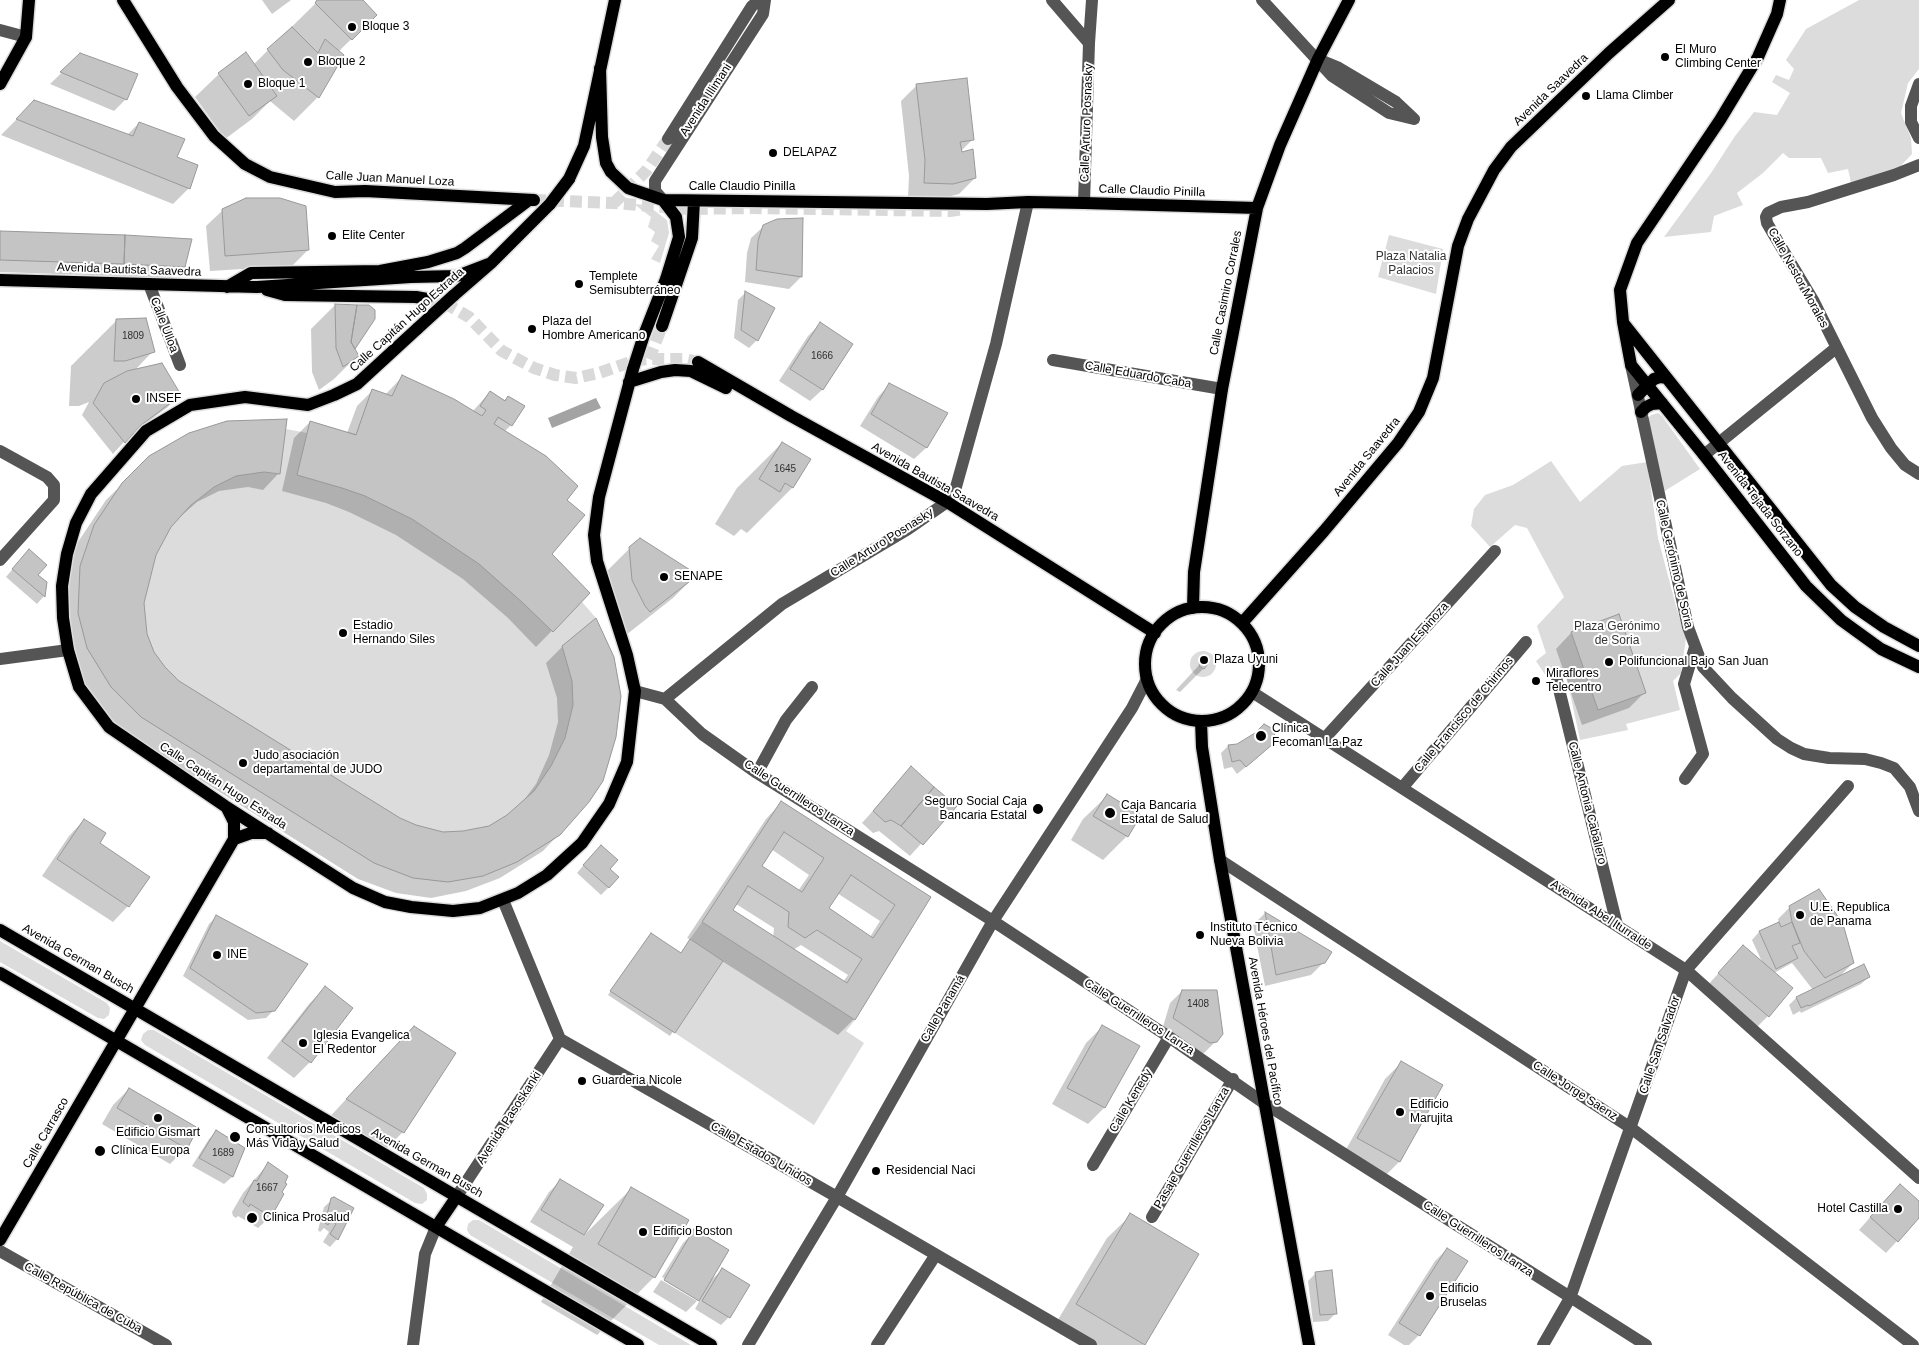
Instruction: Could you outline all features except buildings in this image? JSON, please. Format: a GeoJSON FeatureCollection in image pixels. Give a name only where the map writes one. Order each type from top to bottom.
{"type":"FeatureCollection","features":[{"type":"Feature","properties":{"kind":"main road"},"geometry":{"type":"LineString","coordinates":[[0,84],[26,37],[29,0]]}},
{"type":"Feature","properties":{"kind":"main road"},"geometry":{"type":"LineString","coordinates":[[600,68],[615,0]]}},
{"type":"Feature","properties":{"kind":"main road","name":"Calle Casimiro Corrales"},"geometry":{"type":"LineString","coordinates":[[1193,608],[1194,572],[1222,389],[1257,208],[1280,146],[1318,59],[1349,0]]}},
{"type":"Feature","properties":{"kind":"main road","name":"Avenida Saavedra"},"geometry":{"type":"LineString","coordinates":[[1242,623],[1386,458],[1419,412],[1433,378],[1446,320],[1458,246],[1468,218],[1494,170],[1511,147],[1609,53],[1669,0]]}},
{"type":"Feature","properties":{"kind":"main road","name":"Avenida Tejada Sorzano"},"geometry":{"type":"LineString","coordinates":[[1780,0],[1777,14],[1758,57],[1720,120],[1637,244],[1620,290],[1623,322],[1631,365],[1806,586],[1841,620],[1881,649],[1919,667]]}},
{"type":"Feature","properties":{"kind":"main road","name":"Calle Juan Manuel Loza"},"geometry":{"type":"LineString","coordinates":[[127,1],[177,86],[214,136],[245,164],[270,177],[335,192],[365,191],[532,200],[457,253],[428,262],[380,271],[251,273],[226,287]]}},
{"type":"Feature","properties":{"kind":"main road","name":"Calle Capitán Hugo Estrada"},"geometry":{"type":"LineString","coordinates":[[600,68],[584,146],[569,179],[550,204],[490,263],[357,384],[334,396],[308,405],[245,397],[190,404],[146,431],[91,494],[76,523],[67,554],[62,586],[63,618],[68,650],[79,687],[109,727],[226,806],[353,888],[385,902],[411,907],[453,911],[480,908],[518,893],[547,875],[582,843],[609,804],[627,762],[635,691],[627,655],[598,561],[594,535],[599,497],[629,382],[644,335],[666,279],[678,237],[676,218],[663,200]]}},
{"type":"Feature","properties":{"kind":"main road","name":"Calle Claudio Pinilla"},"geometry":{"type":"LineString","coordinates":[[600,68],[602,137],[606,163],[611,172],[628,188],[663,200],[987,204],[1028,202],[1257,208]]}},
{"type":"Feature","properties":{"kind":"main road"},"geometry":{"type":"LineString","coordinates":[[662,326],[692,238],[694,201]]}},
{"type":"Feature","properties":{"kind":"main road","name":"Calle Claudio Pinilla"},"geometry":{"type":"LineString","coordinates":[[964,208],[987,204]]}},
{"type":"Feature","properties":{"kind":"main road","name":"Avenida Bautista Saavedra"},"geometry":{"type":"LineString","coordinates":[[0,280],[258,287],[411,277],[457,276],[490,263]]}},
{"type":"Feature","properties":{"kind":"main road","name":"Avenida Bautista Saavedra"},"geometry":{"type":"LineString","coordinates":[[258,287],[285,295],[416,297],[427,299]]}},
{"type":"Feature","properties":{"kind":"main road","name":"Avenida Tejada Sorzano"},"geometry":{"type":"LineString","coordinates":[[1623,322],[1831,585],[1855,607],[1884,627],[1919,646]]}},
{"type":"Feature","properties":{"kind":"main road","name":"Avenida Bautista Saavedra"},"geometry":{"type":"LineString","coordinates":[[698,362],[947,502],[1155,633]]}},
{"type":"Feature","properties":{"kind":"main road"},"geometry":{"type":"LineString","coordinates":[[629,382],[661,372],[675,370],[691,371],[719,384],[773,416],[791,416]]}},
{"type":"Feature","properties":{"kind":"main road"},"geometry":{"type":"LineString","coordinates":[[1638,395],[1654,379],[1660,377],[1668,378]]}},
{"type":"Feature","properties":{"kind":"main road"},"geometry":{"type":"LineString","coordinates":[[1641,412],[1652,404],[1662,403]]}},
{"type":"Feature","properties":{"kind":"main road"},"geometry":{"type":"LineString","coordinates":[[1206,607],[1220,610],[1232,615],[1242,623],[1253,638],[1258,654],[1258,672],[1252,692],[1242,705],[1220,718],[1201,721],[1182,718],[1164,707],[1151,689],[1147,679],[1146,659],[1155,633],[1172,616],[1193,608],[1206,607]]}},
{"type":"Feature","properties":{"kind":"main road","name":"Avenida Héroes del Pacífico"},"geometry":{"type":"LineString","coordinates":[[1201,721],[1202,747],[1220,860],[1309,1345]]}},
{"type":"Feature","properties":{"kind":"main road"},"geometry":{"type":"LineString","coordinates":[[134,1008],[234,839],[234,822],[226,806]]}},
{"type":"Feature","properties":{"kind":"main road"},"geometry":{"type":"LineString","coordinates":[[234,839],[251,833],[270,833]]}},
{"type":"Feature","properties":{"kind":"main road","name":"Avenida German Busch"},"geometry":{"type":"LineString","coordinates":[[0,930],[711,1345]]}},
{"type":"Feature","properties":{"kind":"main road"},"geometry":{"type":"LineString","coordinates":[[0,974],[638,1345]]}},
{"type":"Feature","properties":{"kind":"main road","name":"Calle Carrasco"},"geometry":{"type":"LineString","coordinates":[[0,1240],[134,1008]]}},
{"type":"Feature","properties":{"kind":"main road"},"geometry":{"type":"LineString","coordinates":[[436,1227],[457,1196]]}},
{"type":"Feature","properties":{"kind":"street","name":"Avenida Illimani"},"geometry":{"type":"LineString","coordinates":[[668,139],[752,6],[760,0]]}},
{"type":"Feature","properties":{"kind":"street","name":"Avenida Illimani"},"geometry":{"type":"LineString","coordinates":[[663,200],[655,191],[656,181],[763,14],[765,0]]}},
{"type":"Feature","properties":{"kind":"street"},"geometry":{"type":"LineString","coordinates":[[1052,0],[1089,43]]}},
{"type":"Feature","properties":{"kind":"street","name":"Calle Arturo Posnasky"},"geometry":{"type":"LineString","coordinates":[[1084,203],[1092,0]]}},
{"type":"Feature","properties":{"kind":"street"},"geometry":{"type":"LineString","coordinates":[[1262,0],[1332,76],[1389,112],[1414,119],[1396,102],[1337,67],[1318,59]]}},
{"type":"Feature","properties":{"kind":"street"},"geometry":{"type":"LineString","coordinates":[[0,30],[26,37]]}},
{"type":"Feature","properties":{"kind":"street"},"geometry":{"type":"LineString","coordinates":[[1918,134],[1911,122],[1911,106],[1919,84]]}},
{"type":"Feature","properties":{"kind":"street","name":"Calle Nestor Morales"},"geometry":{"type":"LineString","coordinates":[[1919,165],[1894,175],[1808,202],[1781,207],[1768,213],[1766,218],[1774,236],[1813,300],[1872,418],[1891,448],[1905,465],[1919,474]]}},
{"type":"Feature","properties":{"kind":"street","name":"Calle Arturo Posnasky"},"geometry":{"type":"LineString","coordinates":[[666,699],[782,604],[908,529],[947,502],[956,487],[996,344],[1028,202]]}},
{"type":"Feature","properties":{"kind":"street","name":"Calle Ulloa"},"geometry":{"type":"LineString","coordinates":[[149,284],[180,365]]}},
{"type":"Feature","properties":{"kind":"street"},"geometry":{"type":"LineString","coordinates":[[1704,455],[1836,348]]}},
{"type":"Feature","properties":{"kind":"street","name":"Calle Eduardo Caba"},"geometry":{"type":"LineString","coordinates":[[1054,360],[1222,389]]}},
{"type":"Feature","properties":{"kind":"street","name":"Calle Gerónimo de Soria"},"geometry":{"type":"LineString","coordinates":[[1631,365],[1688,628],[1703,667],[1732,698],[1777,739],[1791,748],[1804,754],[1829,758],[1865,760],[1894,768],[1910,787],[1919,810]]}},
{"type":"Feature","properties":{"kind":"street"},"geometry":{"type":"LineString","coordinates":[[0,451],[47,477],[54,485],[54,500],[0,560]]}},
{"type":"Feature","properties":{"kind":"street","name":"Calle Juan Espinoza"},"geometry":{"type":"LineString","coordinates":[[1324,739],[1495,551]]}},
{"type":"Feature","properties":{"kind":"street","name":"Calle Francisco de Chirinos"},"geometry":{"type":"LineString","coordinates":[[1402,788],[1526,642]]}},
{"type":"Feature","properties":{"kind":"street"},"geometry":{"type":"LineString","coordinates":[[1685,779],[1703,754],[1684,684],[1695,647]]}},
{"type":"Feature","properties":{"kind":"street"},"geometry":{"type":"LineString","coordinates":[[0,659],[68,650]]}},
{"type":"Feature","properties":{"kind":"street","name":"Calle Panamá"},"geometry":{"type":"LineString","coordinates":[[748,1345],[836,1197],[993,921],[1127,716],[1147,679]]}},
{"type":"Feature","properties":{"kind":"street","name":"Calle Antonia Caballero"},"geometry":{"type":"LineString","coordinates":[[1558,682],[1616,925]]}},
{"type":"Feature","properties":{"kind":"street"},"geometry":{"type":"LineString","coordinates":[[757,773],[786,720],[812,687]]}},
{"type":"Feature","properties":{"kind":"street","name":"Calle Guerrilleros Lanza"},"geometry":{"type":"LineString","coordinates":[[635,691],[666,699],[702,734],[757,773],[993,921],[1233,1079],[1264,1103],[1646,1345]]}},
{"type":"Feature","properties":{"kind":"street","name":"Avenida Abel Iturralde"},"geometry":{"type":"LineString","coordinates":[[1252,692],[1686,970],[1919,1178]]}},
{"type":"Feature","properties":{"kind":"street","name":"Calle San Salvador"},"geometry":{"type":"LineString","coordinates":[[1543,1345],[1570,1298],[1686,970],[1848,786]]}},
{"type":"Feature","properties":{"kind":"street","name":"Calle Jorge Saenz"},"geometry":{"type":"LineString","coordinates":[[1220,860],[1631,1128],[1913,1345]]}},
{"type":"Feature","properties":{"kind":"street"},"geometry":{"type":"LineString","coordinates":[[503,900],[560,1039]]}},
{"type":"Feature","properties":{"kind":"street","name":"Calle Kenedy"},"geometry":{"type":"LineString","coordinates":[[1093,1165],[1170,1037]]}},
{"type":"Feature","properties":{"kind":"street","name":"Avenida Pasoskanki"},"geometry":{"type":"LineString","coordinates":[[457,1196],[560,1039]]}},
{"type":"Feature","properties":{"kind":"street","name":"Calle Estados Unidos"},"geometry":{"type":"LineString","coordinates":[[560,1039],[1091,1345]]}},
{"type":"Feature","properties":{"kind":"street","name":"Pasaje Guerrilleros Lanza"},"geometry":{"type":"LineString","coordinates":[[1152,1217],[1233,1079]]}},
{"type":"Feature","properties":{"kind":"street"},"geometry":{"type":"LineString","coordinates":[[416,1343],[425,1254],[436,1227]]}},
{"type":"Feature","properties":{"kind":"street","name":"Calle República de Cuba"},"geometry":{"type":"LineString","coordinates":[[0,1251],[166,1345]]}},
{"type":"Feature","properties":{"kind":"street"},"geometry":{"type":"LineString","coordinates":[[877,1345],[935,1256]]}},
{"type":"Feature","properties":{"kind":"green space"},"geometry":{"type":"Polygon","coordinates":[[[1859,0],[1919,0],[1919,69],[1908,83],[1901,113],[1911,138],[1912,154],[1894,173],[1851,183],[1848,169],[1828,173],[1821,158],[1789,158],[1783,153],[1763,173],[1737,193],[1743,205],[1714,216],[1711,232],[1664,237],[1754,112],[1777,115],[1790,93],[1772,82],[1776,75],[1789,80],[1794,69],[1786,60],[1806,29],[1859,0]]]}},
{"type":"Feature","properties":{"kind":"green space"},"geometry":{"type":"Polygon","coordinates":[[[634,204],[647,205],[667,220],[669,233],[660,263],[651,259],[659,246],[651,241],[655,232],[648,227],[651,217],[634,204]]]}},
{"type":"Feature","properties":{"kind":"green space","name":"Plaza Natalia Palacios"},"geometry":{"type":"Polygon","coordinates":[[[1389,235],[1443,249],[1436,294],[1378,277],[1389,235]]]}},
{"type":"Feature","properties":{"kind":"green space","name":"Estadio Hernando Siles"},"geometry":{"type":"Polygon","coordinates":[[[402,375],[454,399],[482,416],[486,410],[480,406],[490,391],[505,400],[508,396],[525,406],[512,426],[498,418],[494,424],[546,456],[578,486],[567,500],[585,515],[552,554],[590,593],[582,602],[596,618],[614,657],[621,696],[616,737],[603,781],[589,802],[560,835],[517,862],[483,876],[448,882],[413,878],[374,863],[141,717],[111,687],[87,648],[78,613],[80,566],[94,525],[122,483],[149,456],[189,433],[227,421],[287,419],[286,429],[307,433],[310,421],[356,434],[372,389],[392,396],[402,375]]]}},
{"type":"Feature","properties":{"kind":"green space"},"geometry":{"type":"Polygon","coordinates":[[[1658,413],[1700,469],[1663,492],[1648,418],[1658,413]]]}},
{"type":"Feature","properties":{"kind":"green space","name":"Plaza Gerónimo de Soria"},"geometry":{"type":"Polygon","coordinates":[[[1551,461],[1580,502],[1622,466],[1647,462],[1658,538],[1686,638],[1681,673],[1673,681],[1680,710],[1626,724],[1628,730],[1580,740],[1566,674],[1546,676],[1536,661],[1546,653],[1537,626],[1564,597],[1527,528],[1515,525],[1490,547],[1471,526],[1474,509],[1485,495],[1513,485],[1551,461]]]}},
{"type":"Feature","properties":{"kind":"green space"},"geometry":{"type":"Polygon","coordinates":[[[1203,651],[1212,655],[1216,664],[1212,673],[1203,677],[1194,673],[1190,664],[1194,655],[1203,651]]]}},
{"type":"Feature","properties":{"kind":"green space"},"geometry":{"type":"Polygon","coordinates":[[[702,922],[855,1020],[846,1031],[864,1043],[814,1125],[675,1033],[723,961],[690,939],[702,922]]]}},
{"type":"Feature","properties":{"kind":"green space"},"geometry":{"type":"Polygon","coordinates":[[[0,941],[107,1003],[110,1008],[109,1015],[104,1019],[98,1018],[0,962],[0,941]]]}},
{"type":"Feature","properties":{"kind":"green space"},"geometry":{"type":"Polygon","coordinates":[[[148,1030],[154,1030],[424,1188],[427,1200],[422,1204],[415,1203],[145,1045],[141,1040],[143,1034],[148,1030]]]}},
{"type":"Feature","properties":{"kind":"green space"},"geometry":{"type":"Polygon","coordinates":[[[473,1220],[479,1220],[691,1345],[659,1345],[470,1235],[467,1230],[468,1224],[473,1220]]]}},
{"type":"Feature","properties":{"kind":"shaded area"},"geometry":{"type":"Polygon","coordinates":[[[596,398],[601,408],[552,428],[548,418],[596,398]]]}},
{"type":"Feature","properties":{"kind":"tunnel"},"geometry":{"type":"LineString","coordinates":[[614,203],[646,171],[668,139]]}},
{"type":"Feature","properties":{"kind":"tunnel"},"geometry":{"type":"LineString","coordinates":[[534,200],[614,203],[689,209],[950,211],[964,209]]}},
{"type":"Feature","properties":{"kind":"tunnel"},"geometry":{"type":"LineString","coordinates":[[427,299],[450,306],[469,317],[502,351],[534,368],[555,375],[576,378],[599,373],[636,360],[684,359],[698,362]]}},
{"type":"Feature","properties":{"kind":"tunnel"},"geometry":{"type":"LineString","coordinates":[[649,359],[662,326]]}},
{"type":"Feature","properties":{"kind":"place","name":"Bloque 3"},"geometry":{"type":"Point","coordinates":[352,27]}},
{"type":"Feature","properties":{"kind":"place","name":"El Muro Climbing Center"},"geometry":{"type":"Point","coordinates":[1665,57]}},
{"type":"Feature","properties":{"kind":"place","name":"Bloque 2"},"geometry":{"type":"Point","coordinates":[308,62]}},
{"type":"Feature","properties":{"kind":"place","name":"Bloque 1"},"geometry":{"type":"Point","coordinates":[248,84]}},
{"type":"Feature","properties":{"kind":"place","name":"Llama Climber"},"geometry":{"type":"Point","coordinates":[1586,96]}},
{"type":"Feature","properties":{"kind":"place","name":"DELAPAZ"},"geometry":{"type":"Point","coordinates":[773,153]}},
{"type":"Feature","properties":{"kind":"place","name":"Elite Center"},"geometry":{"type":"Point","coordinates":[332,236]}},
{"type":"Feature","properties":{"kind":"place","name":"Templete Semisubterráneo"},"geometry":{"type":"Point","coordinates":[579,284]}},
{"type":"Feature","properties":{"kind":"place","name":"Plaza del Hombre Americano"},"geometry":{"type":"Point","coordinates":[532,329]}},
{"type":"Feature","properties":{"kind":"place","name":"INSEF"},"geometry":{"type":"Point","coordinates":[136,399]}},
{"type":"Feature","properties":{"kind":"place","name":"SENAPE"},"geometry":{"type":"Point","coordinates":[664,577]}},
{"type":"Feature","properties":{"kind":"place","name":"Estadio Hernando Siles"},"geometry":{"type":"Point","coordinates":[343,633]}},
{"type":"Feature","properties":{"kind":"place","name":"Plaza Uyuni"},"geometry":{"type":"Point","coordinates":[1204,660]}},
{"type":"Feature","properties":{"kind":"place","name":"Polifuncional Bajo San Juan"},"geometry":{"type":"Point","coordinates":[1609,662]}},
{"type":"Feature","properties":{"kind":"place","name":"Miraflores Telecentro"},"geometry":{"type":"Point","coordinates":[1536,681]}},
{"type":"Feature","properties":{"kind":"place","name":"Clínica Fecoman La Paz"},"geometry":{"type":"Point","coordinates":[1261,736]}},
{"type":"Feature","properties":{"kind":"place","name":"Judo asociación departamental de JUDO"},"geometry":{"type":"Point","coordinates":[243,763]}},
{"type":"Feature","properties":{"kind":"place","name":"Seguro Social Caja Bancaria Estatal"},"geometry":{"type":"Point","coordinates":[1038,809]}},
{"type":"Feature","properties":{"kind":"place","name":"Caja Bancaria Estatal de Salud"},"geometry":{"type":"Point","coordinates":[1110,813]}},
{"type":"Feature","properties":{"kind":"place","name":"U.E. Republica de Panama"},"geometry":{"type":"Point","coordinates":[1800,915]}},
{"type":"Feature","properties":{"kind":"place","name":"Instituto Técnico Nueva Bolivia"},"geometry":{"type":"Point","coordinates":[1200,935]}},
{"type":"Feature","properties":{"kind":"place","name":"INE"},"geometry":{"type":"Point","coordinates":[217,955]}},
{"type":"Feature","properties":{"kind":"place","name":"Iglesia Evangelica El Redentor"},"geometry":{"type":"Point","coordinates":[303,1043]}},
{"type":"Feature","properties":{"kind":"place","name":"Guarderia Nicole"},"geometry":{"type":"Point","coordinates":[582,1081]}},
{"type":"Feature","properties":{"kind":"place","name":"Edificio Marujita"},"geometry":{"type":"Point","coordinates":[1400,1112]}},
{"type":"Feature","properties":{"kind":"place","name":"Edificio Gismart"},"geometry":{"type":"Point","coordinates":[158,1118]}},
{"type":"Feature","properties":{"kind":"place","name":"Consultorios Medicos Más Vida y Salud"},"geometry":{"type":"Point","coordinates":[235,1137]}},
{"type":"Feature","properties":{"kind":"place","name":"Clínica Europa"},"geometry":{"type":"Point","coordinates":[100,1151]}},
{"type":"Feature","properties":{"kind":"place","name":"Residencial Naci"},"geometry":{"type":"Point","coordinates":[876,1171]}},
{"type":"Feature","properties":{"kind":"place","name":"Hotel Castilla"},"geometry":{"type":"Point","coordinates":[1898,1209]}},
{"type":"Feature","properties":{"kind":"place","name":"Clinica Prosalud"},"geometry":{"type":"Point","coordinates":[252,1218]}},
{"type":"Feature","properties":{"kind":"place","name":"Edificio Boston"},"geometry":{"type":"Point","coordinates":[643,1232]}},
{"type":"Feature","properties":{"kind":"place","name":"Edificio Bruselas"},"geometry":{"type":"Point","coordinates":[1430,1296]}}]}
